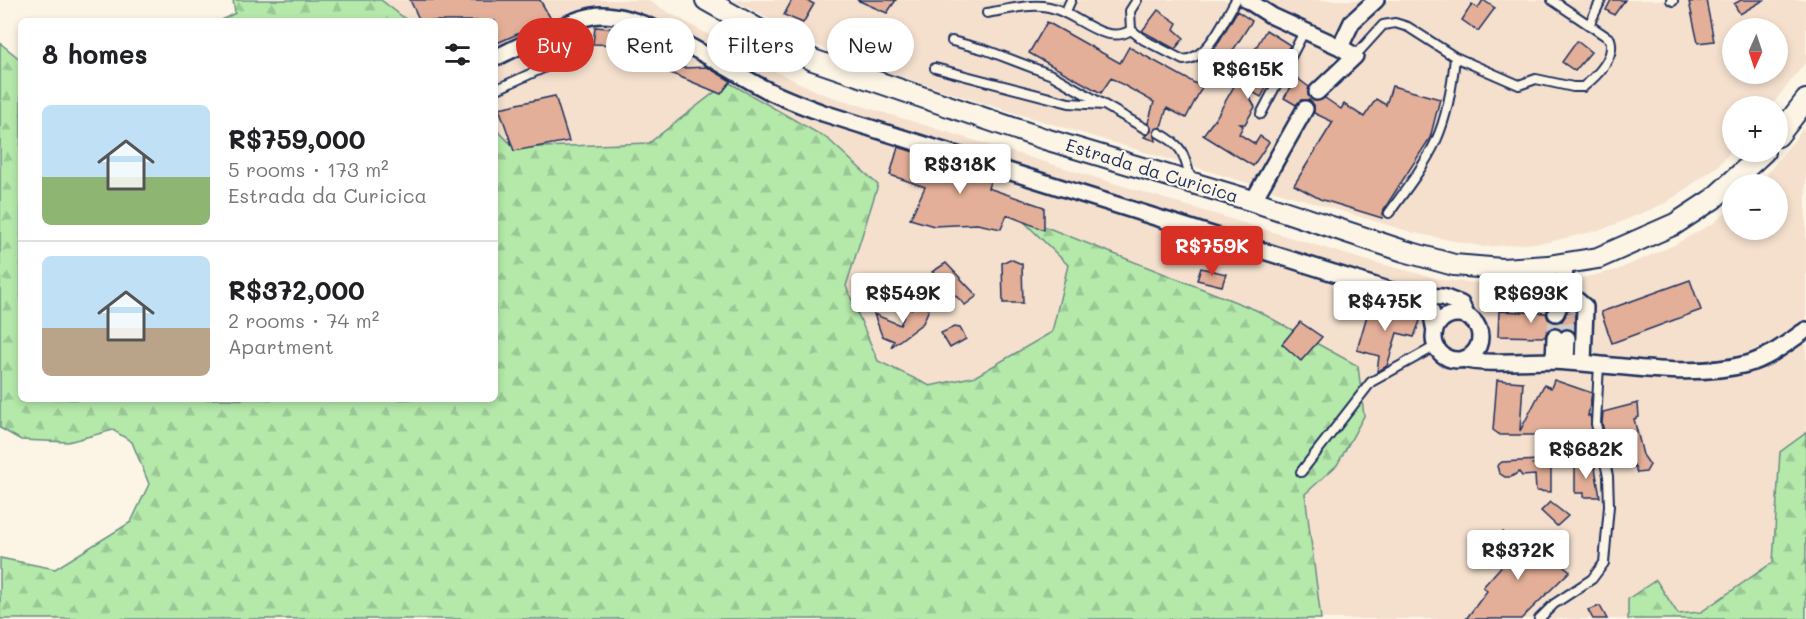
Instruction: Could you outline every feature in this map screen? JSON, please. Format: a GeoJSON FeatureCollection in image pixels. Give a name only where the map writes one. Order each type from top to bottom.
{"type":"FeatureCollection","features":[{"type":"Feature","properties":{"kind":"street","name":"Estrada da Curicica"},"geometry":{"type":"LineString","coordinates":[[706,0],[813,60],[1045,139],[1253,201],[1404,251],[1454,265],[1502,269],[1598,258],[1675,224],[1713,200],[1753,162]]}},
{"type":"Feature","properties":{"kind":"street"},"geometry":{"type":"LineString","coordinates":[[1247,0],[1304,33],[1340,47],[1355,56],[1317,92]]}},
{"type":"Feature","properties":{"kind":"street"},"geometry":{"type":"LineString","coordinates":[[1340,47],[1352,22],[1376,0]]}},
{"type":"Feature","properties":{"kind":"street"},"geometry":{"type":"LineString","coordinates":[[587,18],[600,15],[622,17],[647,25],[770,92],[823,113],[1404,295],[1431,311],[1436,339],[1447,358],[1484,362],[1511,360],[1693,370],[1723,369],[1748,364],[1771,355],[1806,330]]}},
{"type":"Feature","properties":{"kind":"street"},"geometry":{"type":"LineString","coordinates":[[498,57],[516,49]]}},
{"type":"Feature","properties":{"kind":"street"},"geometry":{"type":"LineString","coordinates":[[1788,123],[1806,100]]}},
{"type":"Feature","properties":{"kind":"street"},"geometry":{"type":"LineString","coordinates":[[1253,201],[1305,109]]}},
{"type":"Feature","properties":{"kind":"street"},"geometry":{"type":"LineString","coordinates":[[1562,313],[1566,291],[1564,263]]}},
{"type":"Feature","properties":{"kind":"street"},"geometry":{"type":"LineString","coordinates":[[1566,291],[1585,306],[1583,363]]}},
{"type":"Feature","properties":{"kind":"street"},"geometry":{"type":"LineString","coordinates":[[1404,295],[1443,297],[1461,304],[1467,316],[1478,328],[1487,347],[1511,360]]}},
{"type":"Feature","properties":{"kind":"street"},"geometry":{"type":"LineString","coordinates":[[1436,339],[1444,318],[1460,314],[1467,316]]}},
{"type":"Feature","properties":{"kind":"street"},"geometry":{"type":"LineString","coordinates":[[1463,359],[1476,351],[1480,336]]}},
{"type":"Feature","properties":{"kind":"street"},"geometry":{"type":"LineString","coordinates":[[1560,362],[1561,338]]}},
{"type":"Feature","properties":{"kind":"lane"},"geometry":{"type":"LineString","coordinates":[[1065,14],[1071,0]]}},
{"type":"Feature","properties":{"kind":"lane"},"geometry":{"type":"LineString","coordinates":[[1131,30],[1130,11],[1137,0]]}},
{"type":"Feature","properties":{"kind":"lane"},"geometry":{"type":"LineString","coordinates":[[1131,30],[1175,58],[1191,60],[1207,46],[1236,0]]}},
{"type":"Feature","properties":{"kind":"lane"},"geometry":{"type":"LineString","coordinates":[[1355,56],[1383,25],[1395,23],[1408,27],[1455,57],[1519,85],[1536,79],[1583,87],[1610,57],[1613,48],[1610,39],[1590,23],[1552,0]]}},
{"type":"Feature","properties":{"kind":"lane"},"geometry":{"type":"LineString","coordinates":[[1590,23],[1601,0]]}},
{"type":"Feature","properties":{"kind":"lane"},"geometry":{"type":"LineString","coordinates":[[987,13],[1025,3],[1049,7],[1109,35],[1121,36],[1131,30]]}},
{"type":"Feature","properties":{"kind":"lane"},"geometry":{"type":"LineString","coordinates":[[1261,114],[1304,33]]}},
{"type":"Feature","properties":{"kind":"lane"},"geometry":{"type":"LineString","coordinates":[[952,41],[986,50],[1053,75],[1146,129]]}},
{"type":"Feature","properties":{"kind":"lane"},"geometry":{"type":"LineString","coordinates":[[1389,213],[1429,159],[1438,141],[1452,94],[1455,57]]}},
{"type":"Feature","properties":{"kind":"lane"},"geometry":{"type":"LineString","coordinates":[[935,68],[1069,103],[1106,105]]}},
{"type":"Feature","properties":{"kind":"lane"},"geometry":{"type":"LineString","coordinates":[[498,89],[534,72]]}},
{"type":"Feature","properties":{"kind":"lane"},"geometry":{"type":"LineString","coordinates":[[1159,133],[1176,142],[1180,147],[1191,182]]}},
{"type":"Feature","properties":{"kind":"lane"},"geometry":{"type":"LineString","coordinates":[[1301,472],[1371,382],[1436,339]]}},
{"type":"Feature","properties":{"kind":"lane"},"geometry":{"type":"LineString","coordinates":[[1539,619],[1554,604],[1592,579],[1604,563],[1609,506],[1608,476],[1596,424],[1599,364]]}},
{"type":"Feature","properties":{"kind":"shaded area"},"geometry":{"type":"Polygon","coordinates":[[[322,0],[647,0],[679,18],[606,18],[606,72],[695,72],[695,27],[707,34],[707,72],[777,72],[823,94],[1361,259],[1444,280],[1501,285],[1555,284],[1617,270],[1674,245],[1722,216],[1722,240],[1788,240],[1788,174],[1767,174],[1777,162],[1788,162],[1788,148],[1806,125],[1806,507],[1799,568],[1729,619],[1292,619],[992,389],[899,394],[650,161],[498,186],[498,18],[357,18],[322,0]]]}},
{"type":"Feature","properties":{"kind":"shaded area"},"geometry":{"type":"Polygon","coordinates":[[[733,0],[1806,0],[1806,62],[1779,96],[1722,96],[1722,161],[1718,166],[1666,203],[1604,229],[1549,242],[1484,247],[1414,233],[886,72],[914,72],[914,18],[827,18],[827,51],[815,44],[815,18],[766,18],[733,0]]]}},
{"type":"Feature","properties":{"kind":"green space"},"geometry":{"type":"Polygon","coordinates":[[[233,0],[381,0],[404,18],[226,18],[235,13],[233,0]]]}},
{"type":"Feature","properties":{"kind":"green space"},"geometry":{"type":"Polygon","coordinates":[[[0,43],[18,58],[18,402],[498,402],[498,131],[515,148],[649,143],[728,82],[828,139],[878,185],[846,286],[878,361],[930,386],[976,376],[1052,332],[1068,265],[1018,216],[1256,310],[1358,366],[1364,416],[1337,465],[1305,494],[1321,619],[0,619],[0,558],[55,569],[131,522],[149,484],[132,442],[113,430],[68,442],[21,440],[0,428],[0,43]]]}},
{"type":"Feature","properties":{"kind":"green space"},"geometry":{"type":"Polygon","coordinates":[[[1806,433],[1806,619],[1628,619],[1628,599],[1656,580],[1678,614],[1701,612],[1773,562],[1780,452],[1806,433]]]}},
{"type":"Feature","properties":{"kind":"building"},"geometry":{"type":"Polygon","coordinates":[[[410,0],[540,0],[550,18],[516,18],[516,35],[498,43],[498,18],[419,18],[410,0]]]}},
{"type":"Feature","properties":{"kind":"building"},"geometry":{"type":"Polygon","coordinates":[[[792,0],[806,0],[814,4],[806,18],[791,18],[784,15],[792,0]]]}},
{"type":"Feature","properties":{"kind":"building"},"geometry":{"type":"Polygon","coordinates":[[[857,0],[896,0],[887,13],[857,0]]]}},
{"type":"Feature","properties":{"kind":"building"},"geometry":{"type":"Polygon","coordinates":[[[1483,0],[1495,8],[1478,31],[1462,20],[1472,4],[1478,8],[1483,0]]]}},
{"type":"Feature","properties":{"kind":"building"},"geometry":{"type":"Polygon","coordinates":[[[1611,0],[1625,0],[1614,15],[1606,10],[1611,0]]]}},
{"type":"Feature","properties":{"kind":"building"},"geometry":{"type":"Polygon","coordinates":[[[1706,0],[1714,41],[1698,43],[1689,2],[1706,0]]]}},
{"type":"Feature","properties":{"kind":"building"},"geometry":{"type":"Polygon","coordinates":[[[1741,0],[1764,0],[1740,14],[1734,4],[1741,0]]]}},
{"type":"Feature","properties":{"kind":"building"},"geometry":{"type":"Polygon","coordinates":[[[1158,10],[1177,23],[1174,29],[1184,38],[1175,49],[1142,31],[1158,10]]]}},
{"type":"Feature","properties":{"kind":"building"},"geometry":{"type":"Polygon","coordinates":[[[1237,11],[1252,21],[1219,72],[1205,65],[1237,11]]]}},
{"type":"Feature","properties":{"kind":"building"},"geometry":{"type":"Polygon","coordinates":[[[1047,22],[1120,63],[1129,47],[1202,87],[1186,118],[1167,108],[1161,127],[1154,131],[1156,141],[1144,137],[1151,131],[1148,123],[1154,102],[1111,78],[1101,93],[1029,53],[1047,22]]]}},
{"type":"Feature","properties":{"kind":"building"},"geometry":{"type":"Polygon","coordinates":[[[595,27],[606,28],[606,44],[594,44],[595,27]]]}},
{"type":"Feature","properties":{"kind":"building"},"geometry":{"type":"Polygon","coordinates":[[[1266,30],[1290,45],[1261,97],[1244,87],[1255,107],[1245,124],[1240,124],[1243,126],[1239,134],[1255,144],[1260,136],[1269,142],[1253,166],[1203,135],[1217,116],[1266,30]]]}},
{"type":"Feature","properties":{"kind":"building"},"geometry":{"type":"Polygon","coordinates":[[[1577,41],[1591,52],[1575,71],[1562,62],[1577,41]]]}},
{"type":"Feature","properties":{"kind":"building"},"geometry":{"type":"Polygon","coordinates":[[[707,67],[707,72],[716,72],[731,81],[721,94],[668,72],[695,72],[695,68],[707,67]]]}},
{"type":"Feature","properties":{"kind":"building"},"geometry":{"type":"Polygon","coordinates":[[[1297,78],[1309,87],[1308,95],[1314,101],[1325,98],[1341,109],[1344,104],[1364,117],[1376,99],[1386,105],[1392,86],[1440,99],[1430,138],[1384,209],[1382,218],[1320,199],[1294,185],[1333,122],[1314,113],[1314,105],[1309,100],[1301,100],[1296,105],[1284,98],[1297,78]]]}},
{"type":"Feature","properties":{"kind":"building"},"geometry":{"type":"Polygon","coordinates":[[[555,96],[569,141],[514,151],[499,108],[555,96]]]}},
{"type":"Feature","properties":{"kind":"building"},"geometry":{"type":"Polygon","coordinates":[[[898,147],[992,176],[988,188],[1044,207],[1044,230],[1007,215],[1001,229],[977,224],[934,226],[910,219],[925,187],[890,175],[898,147]]]}},
{"type":"Feature","properties":{"kind":"building"},"geometry":{"type":"Polygon","coordinates":[[[1010,259],[1022,264],[1023,303],[1003,303],[1002,263],[1010,259]]]}},
{"type":"Feature","properties":{"kind":"building"},"geometry":{"type":"Polygon","coordinates":[[[946,263],[977,296],[965,305],[932,272],[946,263]]]}},
{"type":"Feature","properties":{"kind":"building"},"geometry":{"type":"Polygon","coordinates":[[[1201,268],[1226,274],[1222,286],[1197,280],[1201,268]]]}},
{"type":"Feature","properties":{"kind":"building"},"geometry":{"type":"Polygon","coordinates":[[[1690,280],[1701,310],[1612,343],[1601,312],[1690,280]]]}},
{"type":"Feature","properties":{"kind":"building"},"geometry":{"type":"Polygon","coordinates":[[[919,303],[929,309],[923,323],[891,347],[894,341],[882,336],[874,314],[900,325],[908,308],[911,309],[919,303]]]}},
{"type":"Feature","properties":{"kind":"building"},"geometry":{"type":"Polygon","coordinates":[[[1370,305],[1421,318],[1414,337],[1397,333],[1387,366],[1377,372],[1379,356],[1357,350],[1370,305]]]}},
{"type":"Feature","properties":{"kind":"building"},"geometry":{"type":"Polygon","coordinates":[[[1499,311],[1546,313],[1548,319],[1556,323],[1562,321],[1567,313],[1575,314],[1574,332],[1555,327],[1547,331],[1545,337],[1498,336],[1499,311]]]}},
{"type":"Feature","properties":{"kind":"building"},"geometry":{"type":"Polygon","coordinates":[[[1300,322],[1322,337],[1301,361],[1282,344],[1300,322]]]}},
{"type":"Feature","properties":{"kind":"building"},"geometry":{"type":"Polygon","coordinates":[[[954,327],[960,328],[966,339],[950,348],[941,333],[954,327]]]}},
{"type":"Feature","properties":{"kind":"building"},"geometry":{"type":"Polygon","coordinates":[[[1497,380],[1523,382],[1520,431],[1544,385],[1551,388],[1554,380],[1592,393],[1588,416],[1590,415],[1598,459],[1538,435],[1500,435],[1493,430],[1497,380]]]}},
{"type":"Feature","properties":{"kind":"building"},"geometry":{"type":"Polygon","coordinates":[[[1638,403],[1639,417],[1634,419],[1643,455],[1650,465],[1646,472],[1637,473],[1634,465],[1624,467],[1621,458],[1610,460],[1602,423],[1603,412],[1638,403]]]}},
{"type":"Feature","properties":{"kind":"building"},"geometry":{"type":"Polygon","coordinates":[[[1539,460],[1533,464],[1551,464],[1551,492],[1536,491],[1535,475],[1522,476],[1519,472],[1511,477],[1505,477],[1499,473],[1497,466],[1502,462],[1539,460]]]}},
{"type":"Feature","properties":{"kind":"building"},"geometry":{"type":"Polygon","coordinates":[[[1594,462],[1600,497],[1583,497],[1584,493],[1575,493],[1575,463],[1594,462]]]}},
{"type":"Feature","properties":{"kind":"building"},"geometry":{"type":"Polygon","coordinates":[[[1550,502],[1568,516],[1557,526],[1541,511],[1550,502]]]}},
{"type":"Feature","properties":{"kind":"building"},"geometry":{"type":"Polygon","coordinates":[[[1503,532],[1521,546],[1528,548],[1532,545],[1545,555],[1548,553],[1570,571],[1521,619],[1466,619],[1487,591],[1483,587],[1506,561],[1488,546],[1503,532]]]}},
{"type":"Feature","properties":{"kind":"building"},"geometry":{"type":"Polygon","coordinates":[[[1600,606],[1607,619],[1593,619],[1588,610],[1600,606]]]}},
{"type":"Feature","properties":{"kind":"tunnel"},"geometry":{"type":"LineString","coordinates":[[1555,337],[1556,313]]}},
{"type":"Feature","properties":{"kind":"tunnel"},"geometry":{"type":"LineString","coordinates":[[1567,313],[1567,338]]}}]}
